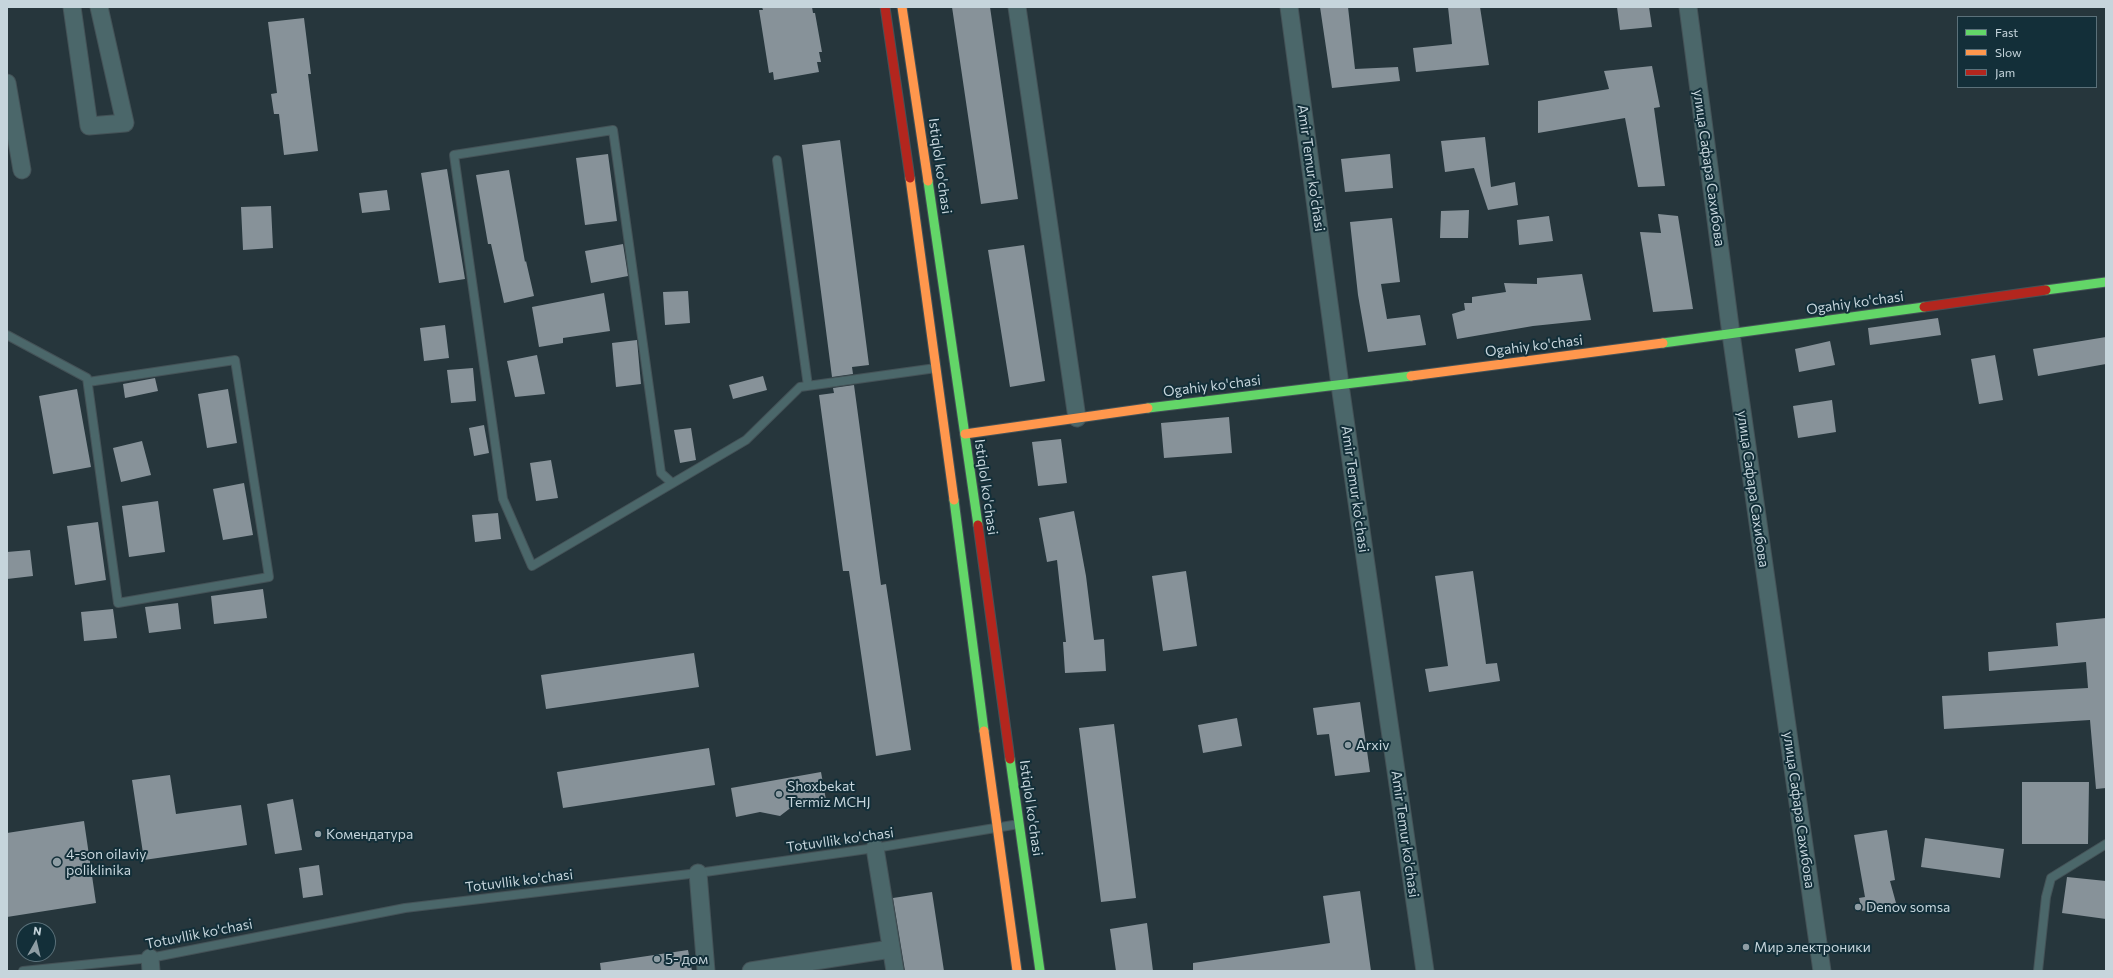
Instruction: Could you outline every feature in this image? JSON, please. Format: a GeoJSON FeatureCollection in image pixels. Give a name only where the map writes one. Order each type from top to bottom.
{"type":"FeatureCollection","features":[{"type":"Feature","properties":{"kind":"main road"},"geometry":{"type":"LineString","coordinates":[[885,7],[937,368],[997,829],[1018,971]]}},
{"type":"Feature","properties":{"kind":"main road","name":"Istiqlol ko'chasi"},"geometry":{"type":"LineString","coordinates":[[902,7],[965,434],[1040,971]]}},
{"type":"Feature","properties":{"kind":"main road","name":"Ogahiy ko'chasi"},"geometry":{"type":"LineString","coordinates":[[965,434],[1077,418],[1731,334],[2106,282]]}},
{"type":"Feature","properties":{"kind":"street"},"geometry":{"type":"LineString","coordinates":[[72,7],[89,126],[125,123],[99,7]]}},
{"type":"Feature","properties":{"kind":"street"},"geometry":{"type":"LineString","coordinates":[[1017,7],[1077,418]]}},
{"type":"Feature","properties":{"kind":"street","name":"Amir Temur ko'chasi"},"geometry":{"type":"LineString","coordinates":[[1289,7],[1340,385],[1424,971]]}},
{"type":"Feature","properties":{"kind":"street","name":"улица Сафара Сахибова"},"geometry":{"type":"LineString","coordinates":[[1688,7],[1731,334],[1822,971]]}},
{"type":"Feature","properties":{"kind":"street"},"geometry":{"type":"LineString","coordinates":[[7,83],[22,170]]}},
{"type":"Feature","properties":{"kind":"street"},"geometry":{"type":"LineString","coordinates":[[875,848],[895,971]]}},
{"type":"Feature","properties":{"kind":"street"},"geometry":{"type":"LineString","coordinates":[[698,873],[706,971]]}},
{"type":"Feature","properties":{"kind":"street"},"geometry":{"type":"LineString","coordinates":[[751,971],[891,949]]}},
{"type":"Feature","properties":{"kind":"lane"},"geometry":{"type":"LineString","coordinates":[[672,483],[661,473],[613,130],[454,155],[503,499],[532,566],[746,440],[800,387],[937,368]]}},
{"type":"Feature","properties":{"kind":"lane"},"geometry":{"type":"LineString","coordinates":[[777,160],[808,386]]}},
{"type":"Feature","properties":{"kind":"lane"},"geometry":{"type":"LineString","coordinates":[[7,335],[87,378],[118,603],[269,577],[235,360],[88,382]]}},
{"type":"Feature","properties":{"kind":"lane","name":"Totuvllik ko'chasi"},"geometry":{"type":"LineString","coordinates":[[23,971],[151,964],[405,908],[698,873],[875,848],[997,829],[1019,824]]}},
{"type":"Feature","properties":{"kind":"lane"},"geometry":{"type":"LineString","coordinates":[[2038,971],[2046,897],[2051,878],[2106,844]]}},
{"type":"Feature","properties":{"kind":"building"},"geometry":{"type":"Polygon","coordinates":[[[762,7],[812,7],[813,13],[815,13],[822,52],[819,52],[821,62],[817,62],[819,72],[774,80],[773,72],[769,73],[759,10],[763,10],[762,7]]]}},
{"type":"Feature","properties":{"kind":"building"},"geometry":{"type":"Polygon","coordinates":[[[952,7],[990,7],[1018,199],[981,204],[952,7]]]}},
{"type":"Feature","properties":{"kind":"building"},"geometry":{"type":"Polygon","coordinates":[[[1320,7],[1348,7],[1355,69],[1398,67],[1400,81],[1332,88],[1320,7]]]}},
{"type":"Feature","properties":{"kind":"building"},"geometry":{"type":"Polygon","coordinates":[[[1448,7],[1480,7],[1489,65],[1416,72],[1413,48],[1452,44],[1448,7]]]}},
{"type":"Feature","properties":{"kind":"building"},"geometry":{"type":"Polygon","coordinates":[[[1617,7],[1649,7],[1652,27],[1620,30],[1617,7]]]}},
{"type":"Feature","properties":{"kind":"building"},"geometry":{"type":"Polygon","coordinates":[[[304,18],[311,74],[308,74],[318,151],[284,155],[279,114],[274,114],[271,94],[277,93],[268,22],[304,18]]]}},
{"type":"Feature","properties":{"kind":"building"},"geometry":{"type":"Polygon","coordinates":[[[1652,66],[1660,107],[1654,108],[1665,186],[1638,187],[1625,118],[1538,133],[1538,101],[1609,89],[1604,71],[1652,66]]]}},
{"type":"Feature","properties":{"kind":"building"},"geometry":{"type":"Polygon","coordinates":[[[1485,137],[1491,187],[1515,182],[1518,205],[1488,210],[1474,168],[1445,172],[1441,141],[1485,137]]]}},
{"type":"Feature","properties":{"kind":"building"},"geometry":{"type":"Polygon","coordinates":[[[840,140],[869,365],[852,367],[853,374],[832,377],[802,145],[840,140]]]}},
{"type":"Feature","properties":{"kind":"building"},"geometry":{"type":"Polygon","coordinates":[[[608,154],[617,221],[585,225],[576,158],[608,154]]]}},
{"type":"Feature","properties":{"kind":"building"},"geometry":{"type":"Polygon","coordinates":[[[1390,154],[1393,188],[1345,192],[1341,159],[1390,154]]]}},
{"type":"Feature","properties":{"kind":"building"},"geometry":{"type":"Polygon","coordinates":[[[447,169],[465,279],[439,283],[421,173],[447,169]]]}},
{"type":"Feature","properties":{"kind":"building"},"geometry":{"type":"Polygon","coordinates":[[[509,170],[525,262],[526,261],[534,296],[504,303],[491,244],[488,244],[476,175],[509,170]]]}},
{"type":"Feature","properties":{"kind":"building"},"geometry":{"type":"Polygon","coordinates":[[[387,190],[390,210],[362,213],[359,193],[387,190]]]}},
{"type":"Feature","properties":{"kind":"building"},"geometry":{"type":"Polygon","coordinates":[[[271,206],[273,248],[243,250],[241,207],[271,206]]]}},
{"type":"Feature","properties":{"kind":"building"},"geometry":{"type":"Polygon","coordinates":[[[1469,210],[1468,238],[1440,238],[1441,211],[1469,210]]]}},
{"type":"Feature","properties":{"kind":"building"},"geometry":{"type":"Polygon","coordinates":[[[1658,214],[1678,216],[1693,309],[1653,312],[1640,232],[1661,233],[1658,214]]]}},
{"type":"Feature","properties":{"kind":"building"},"geometry":{"type":"Polygon","coordinates":[[[1549,216],[1553,241],[1519,245],[1517,220],[1549,216]]]}},
{"type":"Feature","properties":{"kind":"building"},"geometry":{"type":"Polygon","coordinates":[[[1392,218],[1400,282],[1381,284],[1387,319],[1420,315],[1426,345],[1368,352],[1358,295],[1350,222],[1392,218]]]}},
{"type":"Feature","properties":{"kind":"building"},"geometry":{"type":"Polygon","coordinates":[[[623,244],[628,276],[591,283],[585,251],[623,244]]]}},
{"type":"Feature","properties":{"kind":"building"},"geometry":{"type":"Polygon","coordinates":[[[1024,245],[1045,381],[1010,387],[988,250],[1024,245]]]}},
{"type":"Feature","properties":{"kind":"building"},"geometry":{"type":"Polygon","coordinates":[[[1582,274],[1591,320],[1533,326],[1457,339],[1452,314],[1465,310],[1464,303],[1472,303],[1472,297],[1506,292],[1504,283],[1537,284],[1537,278],[1582,274]]]}},
{"type":"Feature","properties":{"kind":"building"},"geometry":{"type":"Polygon","coordinates":[[[688,291],[690,323],[665,325],[663,292],[688,291]]]}},
{"type":"Feature","properties":{"kind":"building"},"geometry":{"type":"Polygon","coordinates":[[[604,293],[610,331],[563,338],[563,343],[539,347],[532,307],[604,293]]]}},
{"type":"Feature","properties":{"kind":"building"},"geometry":{"type":"Polygon","coordinates":[[[1938,318],[1941,335],[1870,345],[1868,328],[1938,318]]]}},
{"type":"Feature","properties":{"kind":"building"},"geometry":{"type":"Polygon","coordinates":[[[445,325],[449,358],[424,361],[420,328],[445,325]]]}},
{"type":"Feature","properties":{"kind":"building"},"geometry":{"type":"Polygon","coordinates":[[[2106,337],[2106,364],[2038,376],[2033,349],[2106,337]]]}},
{"type":"Feature","properties":{"kind":"building"},"geometry":{"type":"Polygon","coordinates":[[[637,340],[641,384],[616,387],[612,343],[637,340]]]}},
{"type":"Feature","properties":{"kind":"building"},"geometry":{"type":"Polygon","coordinates":[[[1830,341],[1835,365],[1799,372],[1795,349],[1830,341]]]}},
{"type":"Feature","properties":{"kind":"building"},"geometry":{"type":"Polygon","coordinates":[[[537,355],[545,394],[515,397],[507,361],[537,355]]]}},
{"type":"Feature","properties":{"kind":"building"},"geometry":{"type":"Polygon","coordinates":[[[1995,355],[2003,400],[1979,404],[1971,359],[1995,355]]]}},
{"type":"Feature","properties":{"kind":"building"},"geometry":{"type":"Polygon","coordinates":[[[473,368],[476,401],[451,403],[447,370],[473,368]]]}},
{"type":"Feature","properties":{"kind":"building"},"geometry":{"type":"Polygon","coordinates":[[[763,376],[767,390],[733,399],[729,385],[763,376]]]}},
{"type":"Feature","properties":{"kind":"building"},"geometry":{"type":"Polygon","coordinates":[[[155,378],[158,391],[125,398],[123,384],[155,378]]]}},
{"type":"Feature","properties":{"kind":"building"},"geometry":{"type":"Polygon","coordinates":[[[854,385],[881,585],[886,584],[911,750],[876,756],[849,571],[843,571],[819,395],[834,393],[833,388],[854,385]]]}},
{"type":"Feature","properties":{"kind":"building"},"geometry":{"type":"Polygon","coordinates":[[[77,389],[91,467],[53,474],[39,396],[77,389]]]}},
{"type":"Feature","properties":{"kind":"building"},"geometry":{"type":"Polygon","coordinates":[[[228,389],[237,443],[207,448],[198,394],[228,389]]]}},
{"type":"Feature","properties":{"kind":"building"},"geometry":{"type":"Polygon","coordinates":[[[1832,400],[1836,432],[1798,438],[1793,406],[1832,400]]]}},
{"type":"Feature","properties":{"kind":"building"},"geometry":{"type":"Polygon","coordinates":[[[1229,417],[1232,453],[1164,458],[1161,423],[1229,417]]]}},
{"type":"Feature","properties":{"kind":"building"},"geometry":{"type":"Polygon","coordinates":[[[484,425],[489,453],[474,456],[469,428],[484,425]]]}},
{"type":"Feature","properties":{"kind":"building"},"geometry":{"type":"Polygon","coordinates":[[[691,428],[696,460],[680,463],[674,430],[691,428]]]}},
{"type":"Feature","properties":{"kind":"building"},"geometry":{"type":"Polygon","coordinates":[[[1061,439],[1067,483],[1038,486],[1032,442],[1061,439]]]}},
{"type":"Feature","properties":{"kind":"building"},"geometry":{"type":"Polygon","coordinates":[[[142,441],[151,475],[121,482],[113,448],[142,441]]]}},
{"type":"Feature","properties":{"kind":"building"},"geometry":{"type":"Polygon","coordinates":[[[551,460],[558,498],[536,501],[530,463],[551,460]]]}},
{"type":"Feature","properties":{"kind":"building"},"geometry":{"type":"Polygon","coordinates":[[[244,483],[253,535],[223,540],[213,489],[244,483]]]}},
{"type":"Feature","properties":{"kind":"building"},"geometry":{"type":"Polygon","coordinates":[[[158,501],[165,552],[129,557],[122,506],[158,501]]]}},
{"type":"Feature","properties":{"kind":"building"},"geometry":{"type":"Polygon","coordinates":[[[1074,511],[1086,576],[1094,640],[1104,639],[1106,671],[1065,673],[1063,642],[1066,642],[1057,560],[1047,562],[1039,518],[1074,511]]]}},
{"type":"Feature","properties":{"kind":"building"},"geometry":{"type":"Polygon","coordinates":[[[498,513],[501,539],[475,542],[472,515],[498,513]]]}},
{"type":"Feature","properties":{"kind":"building"},"geometry":{"type":"Polygon","coordinates":[[[98,522],[106,580],[75,585],[67,526],[98,522]]]}},
{"type":"Feature","properties":{"kind":"building"},"geometry":{"type":"Polygon","coordinates":[[[30,550],[33,576],[7,579],[7,552],[30,550]]]}},
{"type":"Feature","properties":{"kind":"building"},"geometry":{"type":"Polygon","coordinates":[[[1186,571],[1197,646],[1163,651],[1152,576],[1186,571]]]}},
{"type":"Feature","properties":{"kind":"building"},"geometry":{"type":"Polygon","coordinates":[[[1473,571],[1486,664],[1497,663],[1500,681],[1429,692],[1425,669],[1448,666],[1435,576],[1473,571]]]}},
{"type":"Feature","properties":{"kind":"building"},"geometry":{"type":"Polygon","coordinates":[[[263,589],[267,618],[214,624],[211,596],[263,589]]]}},
{"type":"Feature","properties":{"kind":"building"},"geometry":{"type":"Polygon","coordinates":[[[178,603],[181,629],[149,633],[145,607],[178,603]]]}},
{"type":"Feature","properties":{"kind":"building"},"geometry":{"type":"Polygon","coordinates":[[[113,609],[117,638],[84,641],[81,612],[113,609]]]}},
{"type":"Feature","properties":{"kind":"building"},"geometry":{"type":"Polygon","coordinates":[[[2106,618],[2106,788],[2096,789],[2090,720],[1944,729],[1942,696],[2088,688],[2086,662],[1989,671],[1988,652],[2058,646],[2056,623],[2106,618]]]}},
{"type":"Feature","properties":{"kind":"building"},"geometry":{"type":"Polygon","coordinates":[[[694,653],[699,687],[546,709],[541,675],[694,653]]]}},
{"type":"Feature","properties":{"kind":"building"},"geometry":{"type":"Polygon","coordinates":[[[1360,702],[1370,772],[1335,776],[1329,734],[1317,735],[1313,708],[1360,702]]]}},
{"type":"Feature","properties":{"kind":"building"},"geometry":{"type":"Polygon","coordinates":[[[1237,718],[1242,746],[1203,753],[1198,725],[1237,718]]]}},
{"type":"Feature","properties":{"kind":"building"},"geometry":{"type":"Polygon","coordinates":[[[1114,724],[1136,898],[1101,902],[1079,728],[1114,724]]]}},
{"type":"Feature","properties":{"kind":"building"},"geometry":{"type":"Polygon","coordinates":[[[709,748],[715,785],[563,808],[557,772],[709,748]]]}},
{"type":"Feature","properties":{"kind":"building","name":"Shoxbekat Termiz MCHJ"},"geometry":{"type":"Polygon","coordinates":[[[821,772],[826,800],[793,806],[780,816],[760,812],[736,817],[731,788],[821,772]]]}},
{"type":"Feature","properties":{"kind":"building"},"geometry":{"type":"Polygon","coordinates":[[[170,775],[176,814],[241,805],[247,845],[144,860],[132,780],[170,775]]]}},
{"type":"Feature","properties":{"kind":"building"},"geometry":{"type":"Polygon","coordinates":[[[2022,782],[2089,782],[2088,844],[2022,844],[2022,782]]]}},
{"type":"Feature","properties":{"kind":"building"},"geometry":{"type":"Polygon","coordinates":[[[293,799],[302,850],[275,854],[267,804],[293,799]]]}},
{"type":"Feature","properties":{"kind":"building"},"geometry":{"type":"Polygon","coordinates":[[[84,821],[96,903],[7,917],[7,833],[84,821]]]}},
{"type":"Feature","properties":{"kind":"building"},"geometry":{"type":"Polygon","coordinates":[[[1887,830],[1895,880],[1890,881],[1896,903],[1862,911],[1859,898],[1865,897],[1854,835],[1887,830]]]}},
{"type":"Feature","properties":{"kind":"building"},"geometry":{"type":"Polygon","coordinates":[[[1925,838],[2004,849],[2000,878],[1921,867],[1925,838]]]}},
{"type":"Feature","properties":{"kind":"building"},"geometry":{"type":"Polygon","coordinates":[[[319,865],[323,895],[303,898],[299,868],[319,865]]]}},
{"type":"Feature","properties":{"kind":"building"},"geometry":{"type":"Polygon","coordinates":[[[2067,877],[2106,881],[2106,919],[2062,913],[2067,877]]]}},
{"type":"Feature","properties":{"kind":"building"},"geometry":{"type":"Polygon","coordinates":[[[1360,891],[1371,971],[1193,971],[1193,963],[1330,943],[1323,896],[1360,891]]]}},
{"type":"Feature","properties":{"kind":"building"},"geometry":{"type":"Polygon","coordinates":[[[932,892],[944,971],[905,971],[893,898],[932,892]]]}},
{"type":"Feature","properties":{"kind":"building"},"geometry":{"type":"Polygon","coordinates":[[[1147,923],[1153,971],[1116,971],[1110,929],[1147,923]]]}},
{"type":"Feature","properties":{"kind":"building","name":"5- дом"},"geometry":{"type":"Polygon","coordinates":[[[688,950],[692,971],[601,971],[600,963],[688,950]]]}},
{"type":"Feature","properties":{"kind":"traffic: fast"},"geometry":{"type":"LineString","coordinates":[[928,181],[978,525]]}},
{"type":"Feature","properties":{"kind":"traffic: fast"},"geometry":{"type":"LineString","coordinates":[[2046,290],[2106,282]]}},
{"type":"Feature","properties":{"kind":"traffic: fast"},"geometry":{"type":"LineString","coordinates":[[1663,343],[1924,307]]}},
{"type":"Feature","properties":{"kind":"traffic: fast"},"geometry":{"type":"LineString","coordinates":[[1148,408],[1411,376]]}},
{"type":"Feature","properties":{"kind":"traffic: fast"},"geometry":{"type":"LineString","coordinates":[[954,500],[984,731]]}},
{"type":"Feature","properties":{"kind":"traffic: fast"},"geometry":{"type":"LineString","coordinates":[[1010,759],[1040,971]]}},
{"type":"Feature","properties":{"kind":"traffic: slow"},"geometry":{"type":"LineString","coordinates":[[902,7],[928,181]]}},
{"type":"Feature","properties":{"kind":"traffic: slow"},"geometry":{"type":"LineString","coordinates":[[910,178],[954,500]]}},
{"type":"Feature","properties":{"kind":"traffic: slow"},"geometry":{"type":"LineString","coordinates":[[1411,376],[1663,343]]}},
{"type":"Feature","properties":{"kind":"traffic: slow"},"geometry":{"type":"LineString","coordinates":[[965,434],[1148,408]]}},
{"type":"Feature","properties":{"kind":"traffic: slow"},"geometry":{"type":"LineString","coordinates":[[984,731],[1017,971]]}},
{"type":"Feature","properties":{"kind":"traffic: jam"},"geometry":{"type":"LineString","coordinates":[[885,7],[910,178]]}},
{"type":"Feature","properties":{"kind":"traffic: jam"},"geometry":{"type":"LineString","coordinates":[[1924,307],[2046,290]]}},
{"type":"Feature","properties":{"kind":"traffic: jam"},"geometry":{"type":"LineString","coordinates":[[978,525],[1010,759]]}},
{"type":"Feature","properties":{"kind":"place","name":"Arxiv"},"geometry":{"type":"Point","coordinates":[1348,745]}},
{"type":"Feature","properties":{"kind":"place","name":"Shoxbekat Termiz MCHJ"},"geometry":{"type":"Point","coordinates":[779,794]}},
{"type":"Feature","properties":{"kind":"place","name":"Комендатура"},"geometry":{"type":"Point","coordinates":[318,834]}},
{"type":"Feature","properties":{"kind":"place","name":"4-son oilaviy poliklinika"},"geometry":{"type":"Point","coordinates":[57,862]}},
{"type":"Feature","properties":{"kind":"place","name":"Denov somsa"},"geometry":{"type":"Point","coordinates":[1858,907]}},
{"type":"Feature","properties":{"kind":"place","name":"Мир электроники"},"geometry":{"type":"Point","coordinates":[1746,947]}},
{"type":"Feature","properties":{"kind":"place","name":"5- дом"},"geometry":{"type":"Point","coordinates":[657,959]}}]}
